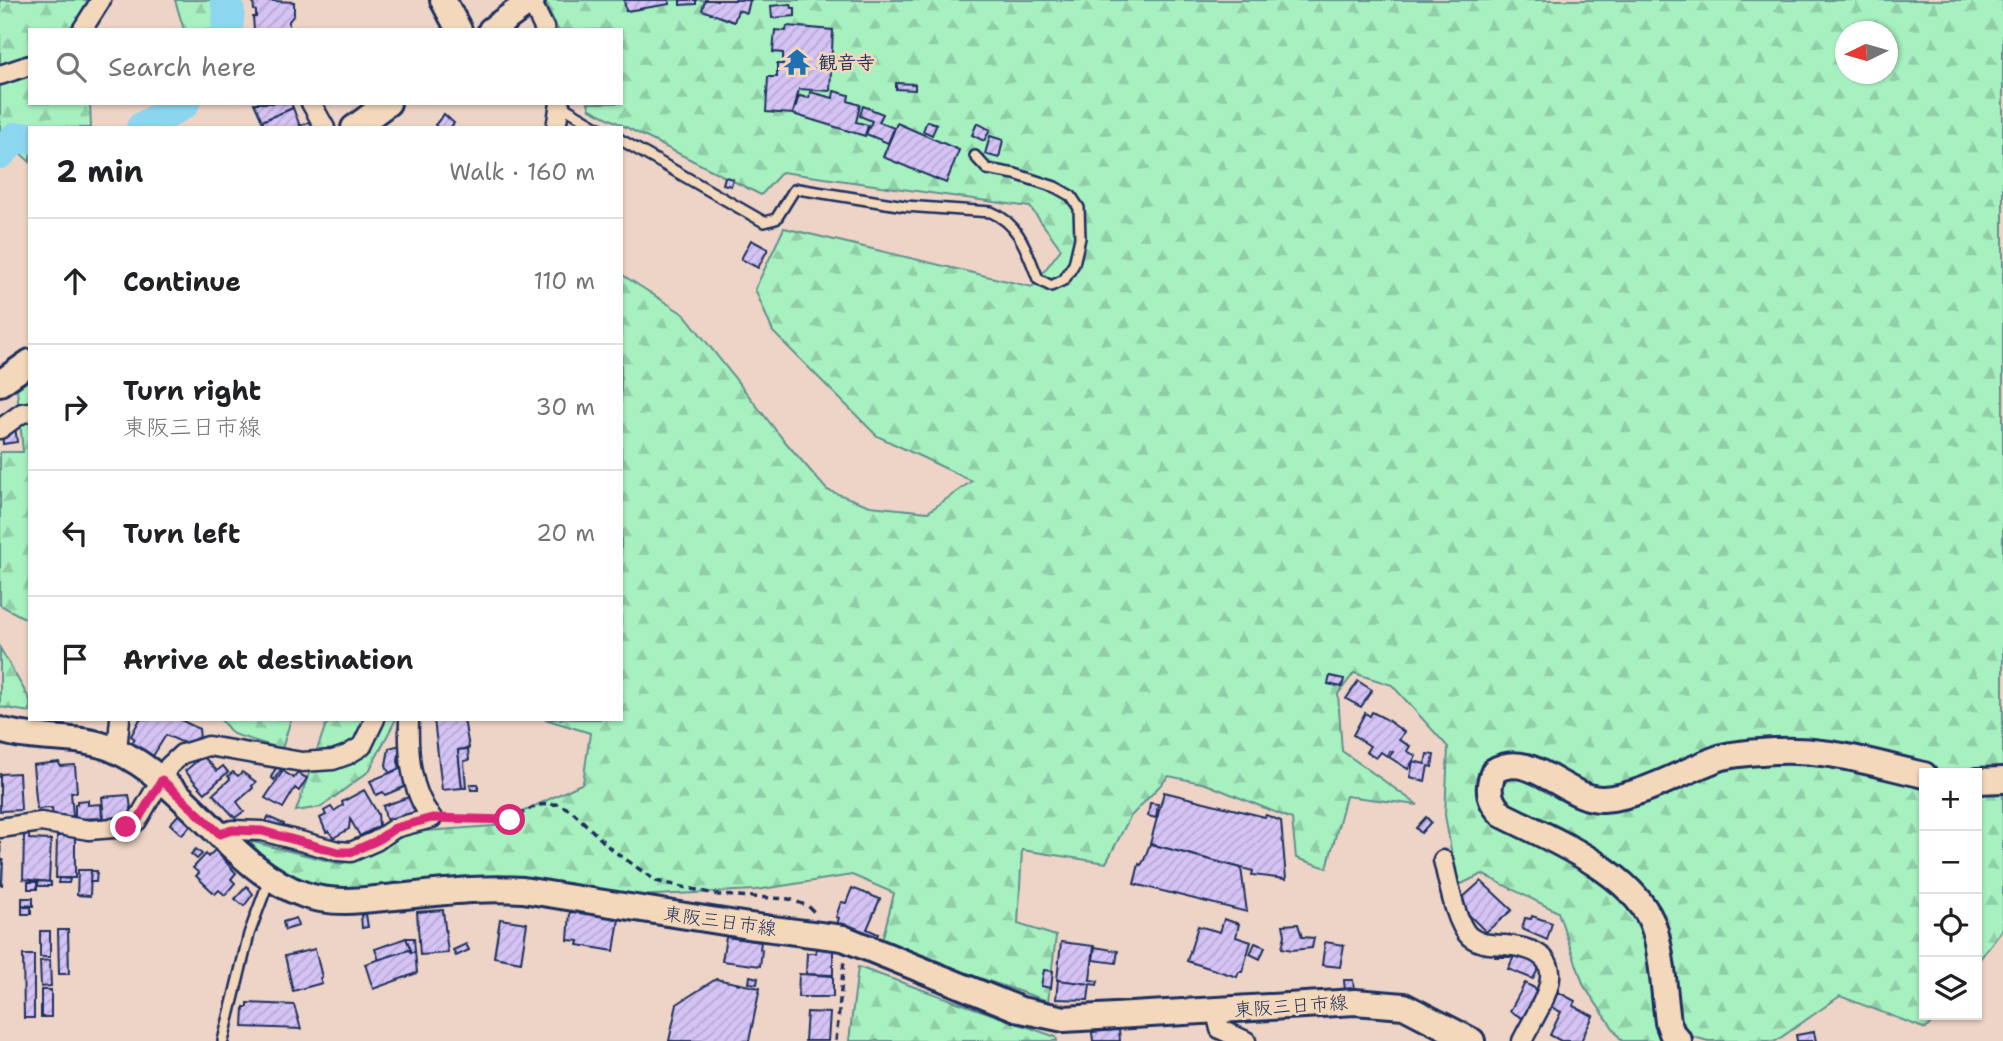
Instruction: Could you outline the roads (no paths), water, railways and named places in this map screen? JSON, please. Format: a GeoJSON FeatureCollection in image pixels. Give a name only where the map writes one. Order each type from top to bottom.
{"type":"FeatureCollection","features":[{"type":"Feature","properties":{"kind":"main road"},"geometry":{"type":"LineString","coordinates":[[443,0],[458,28]]}},
{"type":"Feature","properties":{"kind":"main road"},"geometry":{"type":"LineString","coordinates":[[494,28],[532,1]]}},
{"type":"Feature","properties":{"kind":"main road"},"geometry":{"type":"LineString","coordinates":[[357,126],[385,105]]}},
{"type":"Feature","properties":{"kind":"main road"},"geometry":{"type":"LineString","coordinates":[[0,383],[28,363]]}},
{"type":"Feature","properties":{"kind":"main road","name":"東阪三日市線"},"geometry":{"type":"LineString","coordinates":[[0,730],[17,736],[99,744],[117,750],[162,780],[269,879],[306,896],[350,901],[491,888],[523,890],[749,926],[833,936],[1021,1010],[1064,1019],[1355,1002],[1404,1006],[1472,1041]]}},
{"type":"Feature","properties":{"kind":"main road"},"geometry":{"type":"LineString","coordinates":[[1679,1041],[1671,1033],[1668,1022],[1655,931],[1645,908],[1628,889],[1589,860],[1503,815],[1494,807],[1489,792],[1494,771],[1511,764],[1524,766],[1580,794],[1599,799],[1627,795],[1726,756],[1776,750],[1838,753],[1919,774]]}},
{"type":"Feature","properties":{"kind":"main road"},"geometry":{"type":"LineString","coordinates":[[1982,781],[2003,780]]}},
{"type":"Feature","properties":{"kind":"street"},"geometry":{"type":"LineString","coordinates":[[83,28],[102,0]]}},
{"type":"Feature","properties":{"kind":"street"},"geometry":{"type":"LineString","coordinates":[[532,1],[544,28]]}},
{"type":"Feature","properties":{"kind":"street"},"geometry":{"type":"LineString","coordinates":[[0,75],[28,66]]}},
{"type":"Feature","properties":{"kind":"street"},"geometry":{"type":"LineString","coordinates":[[312,105],[324,126]]}},
{"type":"Feature","properties":{"kind":"street"},"geometry":{"type":"LineString","coordinates":[[556,126],[558,105]]}},
{"type":"Feature","properties":{"kind":"street"},"geometry":{"type":"LineString","coordinates":[[0,429],[22,413],[28,412]]}},
{"type":"Feature","properties":{"kind":"street"},"geometry":{"type":"LineString","coordinates":[[117,750],[120,721]]}},
{"type":"Feature","properties":{"kind":"street"},"geometry":{"type":"LineString","coordinates":[[0,828],[41,822],[89,830],[126,827],[137,821],[169,766],[181,754],[208,746],[302,762],[333,760],[362,746],[374,721]]}},
{"type":"Feature","properties":{"kind":"street"},"geometry":{"type":"LineString","coordinates":[[220,834],[232,830],[262,831],[338,852],[351,852],[368,846],[395,828],[432,818],[422,805],[415,786],[409,721]]}},
{"type":"Feature","properties":{"kind":"street"},"geometry":{"type":"LineString","coordinates":[[1443,860],[1458,915],[1467,934],[1480,943],[1528,947],[1545,958],[1552,969],[1550,985],[1522,1041]]}},
{"type":"Feature","properties":{"kind":"street"},"geometry":{"type":"LineString","coordinates":[[1216,1012],[1220,1029],[1246,1041]]}},
{"type":"Feature","properties":{"kind":"lane"},"geometry":{"type":"LineString","coordinates":[[560,105],[596,126]]}},
{"type":"Feature","properties":{"kind":"lane"},"geometry":{"type":"LineString","coordinates":[[623,142],[764,222],[776,219],[794,190],[798,189],[905,206],[991,212],[1003,216],[1022,239],[1038,279],[1051,286],[1063,280],[1074,264],[1080,238],[1079,208],[1071,195],[1033,180],[987,169],[975,156]]}},
{"type":"Feature","properties":{"kind":"lane"},"geometry":{"type":"LineString","coordinates":[[223,1041],[249,934],[269,879]]}},
{"type":"Feature","properties":{"kind":"waterway"},"geometry":{"type":"LineString","coordinates":[[226,0],[229,12],[227,28]]}},
{"type":"Feature","properties":{"kind":"waterway"},"geometry":{"type":"LineString","coordinates":[[145,126],[181,105]]}},
{"type":"Feature","properties":{"kind":"waterway"},"geometry":{"type":"LineString","coordinates":[[0,153],[15,138],[28,138]]}},
{"type":"Feature","properties":{"kind":"place","name":"観音寺"},"geometry":{"type":"Point","coordinates":[797,62]}}]}
